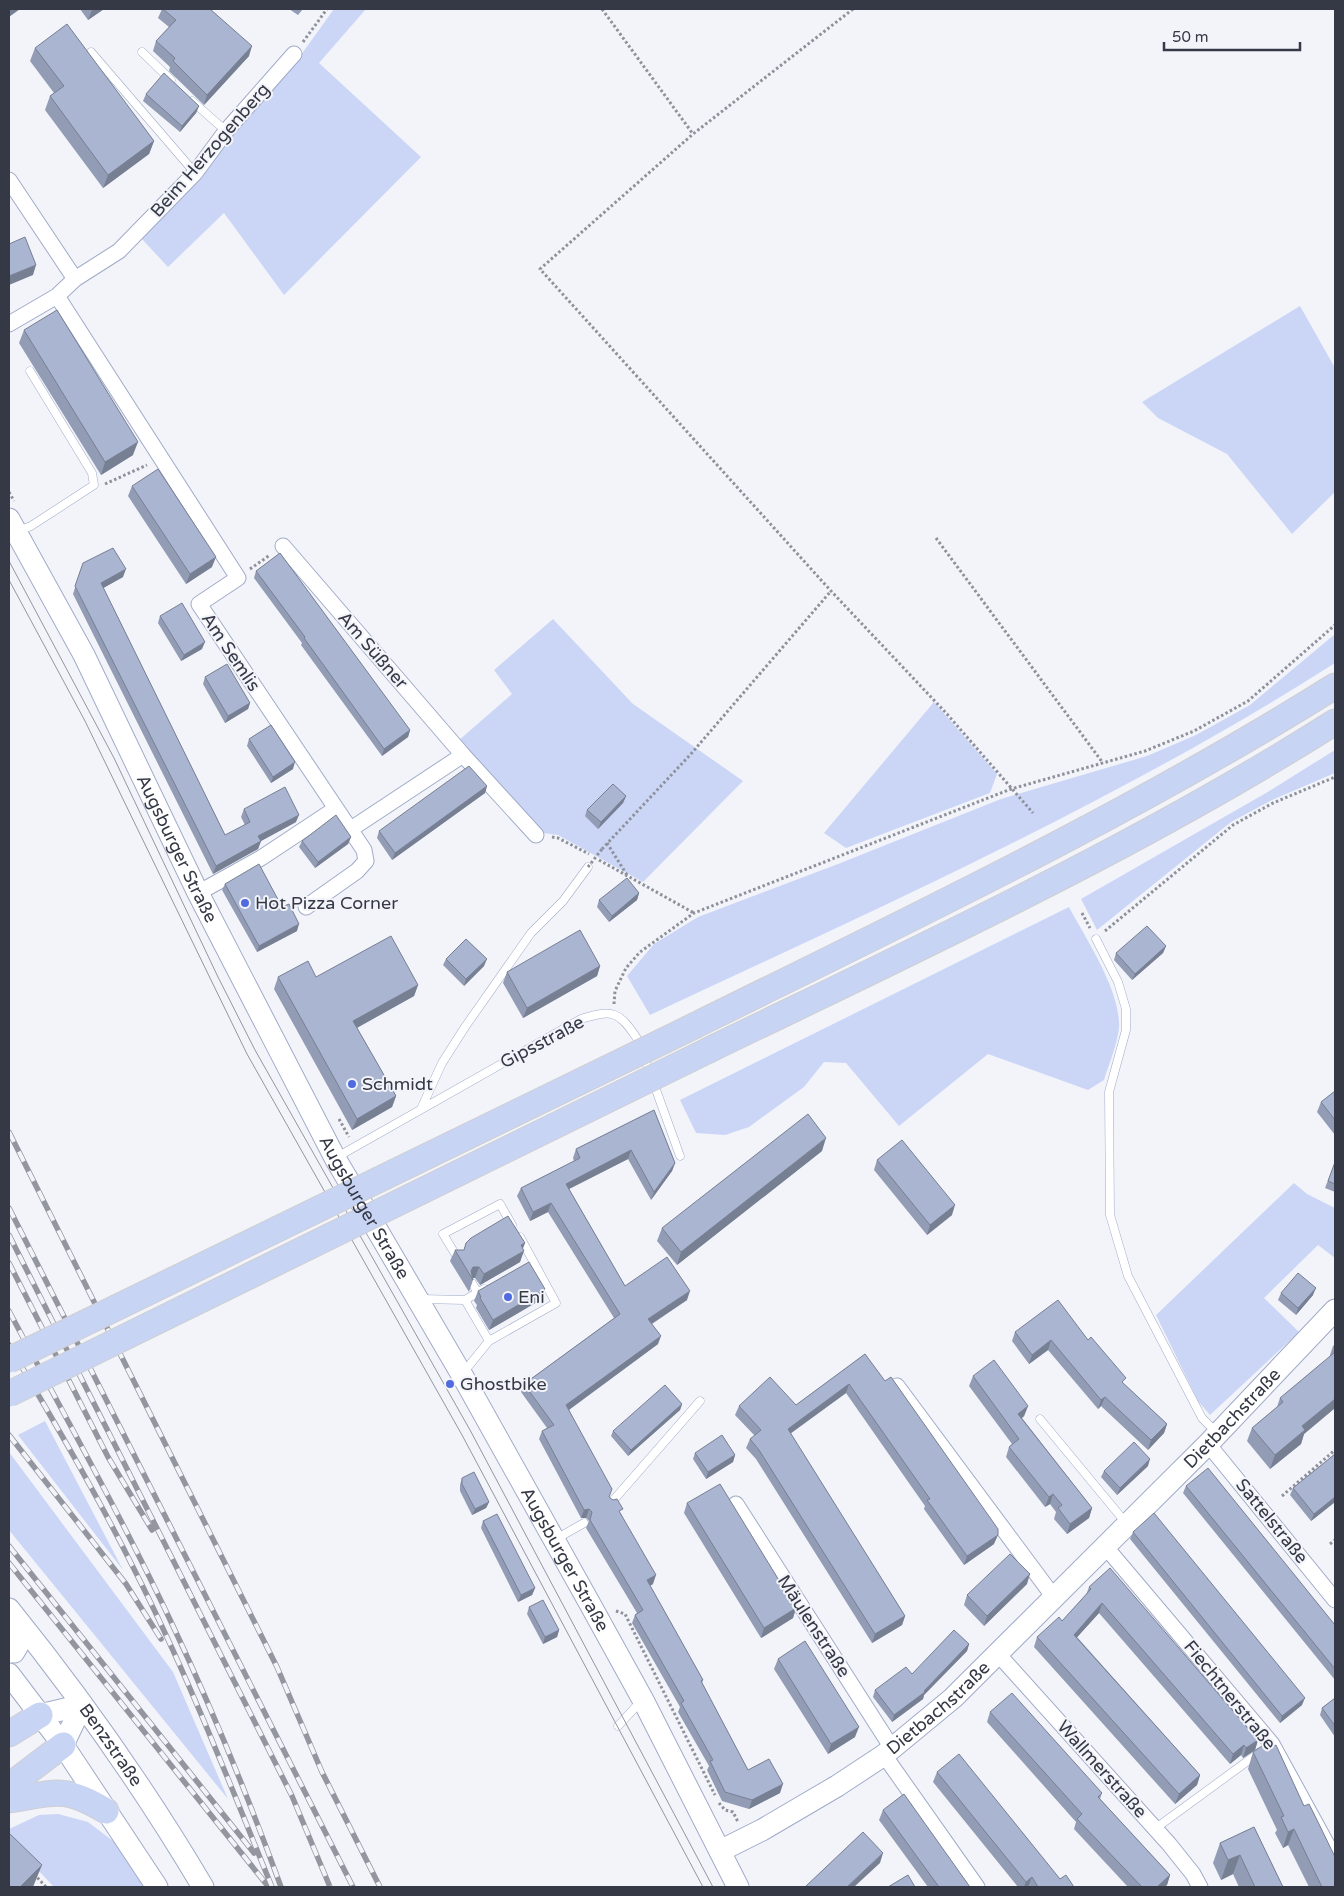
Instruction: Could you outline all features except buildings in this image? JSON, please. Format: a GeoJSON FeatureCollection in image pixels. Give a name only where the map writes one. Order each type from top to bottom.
{"type":"FeatureCollection","features":[{"type":"Feature","properties":{"kind":"highway"},"geometry":{"type":"LineString","coordinates":[[9,1360],[996,878],[1273,726],[1335,686]]}},
{"type":"Feature","properties":{"kind":"highway"},"geometry":{"type":"LineString","coordinates":[[9,1394],[1014,902],[1251,774],[1335,722]]}},
{"type":"Feature","properties":{"kind":"highway"},"geometry":{"type":"LineString","coordinates":[[9,1404],[68,1365]]}},
{"type":"Feature","properties":{"kind":"highway"},"geometry":{"type":"LineString","coordinates":[[9,1734],[40,1715]]}},
{"type":"Feature","properties":{"kind":"highway"},"geometry":{"type":"LineString","coordinates":[[9,1786],[62,1745]]}},
{"type":"Feature","properties":{"kind":"highway"},"geometry":{"type":"LineString","coordinates":[[9,1800],[33,1794],[57,1792],[81,1797],[106,1811]]}},
{"type":"Feature","properties":{"kind":"main road","name":"Augsburger Straße"},"geometry":{"type":"LineString","coordinates":[[13,525],[84,655],[198,893],[335,1158],[462,1375],[555,1540],[643,1700],[738,1887]]}},
{"type":"Feature","properties":{"kind":"main road","name":"Dietbachstraße"},"geometry":{"type":"LineString","coordinates":[[720,1851],[762,1830],[888,1752],[953,1698],[1212,1439],[1335,1310]]}},
{"type":"Feature","properties":{"kind":"main road"},"geometry":{"type":"LineString","coordinates":[[9,1652],[14,1652],[18,1645],[14,1615]]}},
{"type":"Feature","properties":{"kind":"main road","name":"Benzstraße"},"geometry":{"type":"LineString","coordinates":[[14,1615],[82,1705],[162,1819],[203,1887]]}},
{"type":"Feature","properties":{"kind":"main road"},"geometry":{"type":"LineString","coordinates":[[9,1674],[62,1745],[157,1887]]}},
{"type":"Feature","properties":{"kind":"main road"},"geometry":{"type":"LineString","coordinates":[[40,1715],[82,1705]]}},
{"type":"Feature","properties":{"kind":"main road"},"geometry":{"type":"LineString","coordinates":[[62,1745],[82,1705]]}},
{"type":"Feature","properties":{"kind":"street","name":"Beim Herzogenberg"},"geometry":{"type":"LineString","coordinates":[[9,324],[57,296],[75,279],[119,251],[195,174],[226,130],[294,54]]}},
{"type":"Feature","properties":{"kind":"street"},"geometry":{"type":"LineString","coordinates":[[9,180],[75,279]]}},
{"type":"Feature","properties":{"kind":"street"},"geometry":{"type":"LineString","coordinates":[[57,296],[238,578]]}},
{"type":"Feature","properties":{"kind":"street","name":"Am Süßner"},"geometry":{"type":"LineString","coordinates":[[283,546],[463,755],[536,835]]}},
{"type":"Feature","properties":{"kind":"street","name":"Am Semlis"},"geometry":{"type":"LineString","coordinates":[[238,578],[199,604],[335,809]]}},
{"type":"Feature","properties":{"kind":"street"},"geometry":{"type":"LineString","coordinates":[[351,829],[463,755]]}},
{"type":"Feature","properties":{"kind":"street"},"geometry":{"type":"LineString","coordinates":[[198,893],[261,858],[335,809],[351,829],[364,850],[366,861],[357,871],[306,907]]}},
{"type":"Feature","properties":{"kind":"street"},"geometry":{"type":"LineString","coordinates":[[897,1386],[1053,1596]]}},
{"type":"Feature","properties":{"kind":"street","name":"Sattelstraße"},"geometry":{"type":"LineString","coordinates":[[1212,1439],[1335,1600]]}},
{"type":"Feature","properties":{"kind":"street","name":"Mäulenstraße"},"geometry":{"type":"LineString","coordinates":[[736,1504],[888,1752],[978,1887]]}},
{"type":"Feature","properties":{"kind":"street","name":"Fiechtnerstraße"},"geometry":{"type":"LineString","coordinates":[[1104,1545],[1272,1744],[1335,1859]]}},
{"type":"Feature","properties":{"kind":"street","name":"Wallmerstraße"},"geometry":{"type":"LineString","coordinates":[[998,1654],[1156,1828],[1193,1874],[1200,1887]]}},
{"type":"Feature","properties":{"kind":"lane"},"geometry":{"type":"LineString","coordinates":[[92,52],[195,174]]}},
{"type":"Feature","properties":{"kind":"lane"},"geometry":{"type":"LineString","coordinates":[[142,52],[175,84]]}},
{"type":"Feature","properties":{"kind":"lane"},"geometry":{"type":"LineString","coordinates":[[188,97],[226,130]]}},
{"type":"Feature","properties":{"kind":"lane"},"geometry":{"type":"LineString","coordinates":[[13,525],[31,526],[94,485],[92,473],[30,371]]}},
{"type":"Feature","properties":{"kind":"lane"},"geometry":{"type":"LineString","coordinates":[[421,1109],[442,1064],[475,1012],[531,933],[563,901],[588,867]]}},
{"type":"Feature","properties":{"kind":"lane"},"geometry":{"type":"LineString","coordinates":[[1096,939],[1118,982],[1126,1009],[1126,1030],[1109,1092],[1110,1215],[1128,1276],[1212,1439]]}},
{"type":"Feature","properties":{"kind":"lane","name":"Gipsstraße"},"geometry":{"type":"LineString","coordinates":[[335,1158],[581,1019],[600,1013],[613,1013]]}},
{"type":"Feature","properties":{"kind":"lane"},"geometry":{"type":"LineString","coordinates":[[613,1013],[628,1024],[638,1040],[680,1156]]}},
{"type":"Feature","properties":{"kind":"lane"},"geometry":{"type":"LineString","coordinates":[[457,1258],[443,1234],[500,1204],[534,1261],[556,1303],[488,1341],[462,1375]]}},
{"type":"Feature","properties":{"kind":"lane"},"geometry":{"type":"LineString","coordinates":[[526,1265],[534,1261]]}},
{"type":"Feature","properties":{"kind":"lane"},"geometry":{"type":"LineString","coordinates":[[472,1283],[478,1293]]}},
{"type":"Feature","properties":{"kind":"lane"},"geometry":{"type":"LineString","coordinates":[[417,1298],[465,1300],[494,1284]]}},
{"type":"Feature","properties":{"kind":"lane"},"geometry":{"type":"LineString","coordinates":[[465,1300],[488,1341]]}},
{"type":"Feature","properties":{"kind":"lane"},"geometry":{"type":"LineString","coordinates":[[612,1503],[700,1401]]}},
{"type":"Feature","properties":{"kind":"lane"},"geometry":{"type":"LineString","coordinates":[[1040,1419],[1126,1523]]}},
{"type":"Feature","properties":{"kind":"lane"},"geometry":{"type":"LineString","coordinates":[[555,1540],[584,1523]]}},
{"type":"Feature","properties":{"kind":"lane"},"geometry":{"type":"LineString","coordinates":[[618,1726],[643,1700]]}},
{"type":"Feature","properties":{"kind":"lane"},"geometry":{"type":"LineString","coordinates":[[1156,1828],[1272,1744]]}},
{"type":"Feature","properties":{"kind":"path"},"geometry":{"type":"LineString","coordinates":[[294,54],[326,9]]}},
{"type":"Feature","properties":{"kind":"path"},"geometry":{"type":"LineString","coordinates":[[602,9],[693,134]]}},
{"type":"Feature","properties":{"kind":"path"},"geometry":{"type":"LineString","coordinates":[[853,9],[693,134],[540,269],[831,591],[947,714],[1033,813]]}},
{"type":"Feature","properties":{"kind":"path"},"geometry":{"type":"LineString","coordinates":[[94,485],[109,483],[161,459]]}},
{"type":"Feature","properties":{"kind":"path"},"geometry":{"type":"LineString","coordinates":[[936,538],[1103,763]]}},
{"type":"Feature","properties":{"kind":"path"},"geometry":{"type":"LineString","coordinates":[[238,578],[283,546]]}},
{"type":"Feature","properties":{"kind":"path"},"geometry":{"type":"LineString","coordinates":[[588,867],[607,843],[690,755],[831,591]]}},
{"type":"Feature","properties":{"kind":"path"},"geometry":{"type":"LineString","coordinates":[[613,1013],[615,991],[626,968],[650,943],[694,913],[1011,788],[1146,751],[1194,730],[1248,701],[1335,625]]}},
{"type":"Feature","properties":{"kind":"path"},"geometry":{"type":"LineString","coordinates":[[1082,913],[1096,939],[1234,825],[1273,803],[1335,777]]}},
{"type":"Feature","properties":{"kind":"path"},"geometry":{"type":"LineString","coordinates":[[536,835],[558,838],[694,913]]}},
{"type":"Feature","properties":{"kind":"path"},"geometry":{"type":"LineString","coordinates":[[607,843],[627,876]]}},
{"type":"Feature","properties":{"kind":"path"},"geometry":{"type":"LineString","coordinates":[[1282,1496],[1335,1450]]}},
{"type":"Feature","properties":{"kind":"path"},"geometry":{"type":"LineString","coordinates":[[1330,1544],[1335,1540]]}},
{"type":"Feature","properties":{"kind":"path"},"geometry":{"type":"LineString","coordinates":[[29,1868],[46,1887]]}},
{"type":"Feature","properties":{"kind":"shaded area"},"geometry":{"type":"Polygon","coordinates":[[[334,9],[366,9],[319,63],[421,157],[284,295],[224,213],[168,267],[141,238],[298,59],[334,9]]]}},
{"type":"Feature","properties":{"kind":"shaded area"},"geometry":{"type":"Polygon","coordinates":[[[1300,306],[1335,368],[1335,492],[1292,534],[1227,454],[1158,418],[1142,402],[1300,306]]]}},
{"type":"Feature","properties":{"kind":"shaded area"},"geometry":{"type":"Polygon","coordinates":[[[553,619],[633,704],[743,781],[643,882],[558,835],[536,832],[458,741],[512,694],[494,670],[553,619]]]}},
{"type":"Feature","properties":{"kind":"shaded area"},"geometry":{"type":"Polygon","coordinates":[[[1335,634],[1335,663],[1169,761],[999,850],[650,1015],[627,976],[654,944],[698,917],[1001,799],[1147,756],[1196,735],[1250,705],[1335,634]]]}},
{"type":"Feature","properties":{"kind":"shaded area"},"geometry":{"type":"Polygon","coordinates":[[[934,702],[997,774],[990,793],[846,848],[824,833],[934,702]]]}},
{"type":"Feature","properties":{"kind":"shaded area"},"geometry":{"type":"Polygon","coordinates":[[[1335,750],[1335,773],[1272,800],[1231,822],[1097,930],[1081,899],[1266,793],[1335,750]]]}},
{"type":"Feature","properties":{"kind":"shaded area"},"geometry":{"type":"Polygon","coordinates":[[[1069,907],[1109,982],[1118,1013],[1118,1034],[1104,1080],[1088,1090],[988,1054],[899,1126],[846,1063],[824,1062],[804,1087],[749,1127],[725,1135],[696,1133],[680,1100],[1069,907]]]}},
{"type":"Feature","properties":{"kind":"shaded area"},"geometry":{"type":"Polygon","coordinates":[[[1294,1183],[1307,1194],[1335,1208],[1335,1258],[1318,1245],[1264,1298],[1299,1332],[1210,1415],[1198,1401],[1156,1315],[1294,1183]]]}},
{"type":"Feature","properties":{"kind":"shaded area"},"geometry":{"type":"Polygon","coordinates":[[[45,1421],[123,1570],[18,1435],[45,1421]]]}},
{"type":"Feature","properties":{"kind":"shaded area"},"geometry":{"type":"Polygon","coordinates":[[[9,1452],[173,1672],[228,1799],[9,1530],[9,1452]]]}},
{"type":"Feature","properties":{"kind":"shaded area"},"geometry":{"type":"Polygon","coordinates":[[[58,1814],[88,1822],[117,1844],[144,1887],[54,1887],[35,1867],[9,1832],[9,1829],[39,1815],[58,1814]]]}},
{"type":"Feature","properties":{"kind":"tram line"},"geometry":{"type":"LineString","coordinates":[[9,561],[114,758],[218,977],[255,1050],[470,1430],[713,1887]]}},
{"type":"Feature","properties":{"kind":"tram line"},"geometry":{"type":"LineString","coordinates":[[9,580],[85,721],[247,1054],[462,1435],[703,1887]]}},
{"type":"Feature","properties":{"kind":"railway"},"geometry":{"type":"LineString","coordinates":[[9,1132],[277,1667],[322,1772],[380,1887]]}},
{"type":"Feature","properties":{"kind":"railway"},"geometry":{"type":"LineString","coordinates":[[9,1208],[353,1887]]}},
{"type":"Feature","properties":{"kind":"railway"},"geometry":{"type":"LineString","coordinates":[[9,1235],[292,1796],[330,1887]]}},
{"type":"Feature","properties":{"kind":"railway"},"geometry":{"type":"LineString","coordinates":[[9,1263],[108,1457],[152,1530]]}},
{"type":"Feature","properties":{"kind":"railway"},"geometry":{"type":"LineString","coordinates":[[9,1311],[114,1507],[173,1626],[230,1755],[281,1887]]}},
{"type":"Feature","properties":{"kind":"railway"},"geometry":{"type":"LineString","coordinates":[[9,1345],[119,1539],[152,1606],[206,1726],[272,1887]]}},
{"type":"Feature","properties":{"kind":"railway"},"geometry":{"type":"LineString","coordinates":[[9,1435],[126,1584],[161,1639]]}},
{"type":"Feature","properties":{"kind":"railway"},"geometry":{"type":"LineString","coordinates":[[9,1546],[254,1853]]}},
{"type":"Feature","properties":{"kind":"railway"},"geometry":{"type":"LineString","coordinates":[[9,1563],[267,1885]]}},
{"type":"Feature","properties":{"kind":"place","name":"Hot Pizza Corner"},"geometry":{"type":"Point","coordinates":[245,903]}},
{"type":"Feature","properties":{"kind":"place","name":"Schmidt"},"geometry":{"type":"Point","coordinates":[352,1084]}},
{"type":"Feature","properties":{"kind":"place","name":"Eni"},"geometry":{"type":"Point","coordinates":[508,1297]}},
{"type":"Feature","properties":{"kind":"place","name":"Ghostbike"},"geometry":{"type":"Point","coordinates":[450,1384]}}]}
